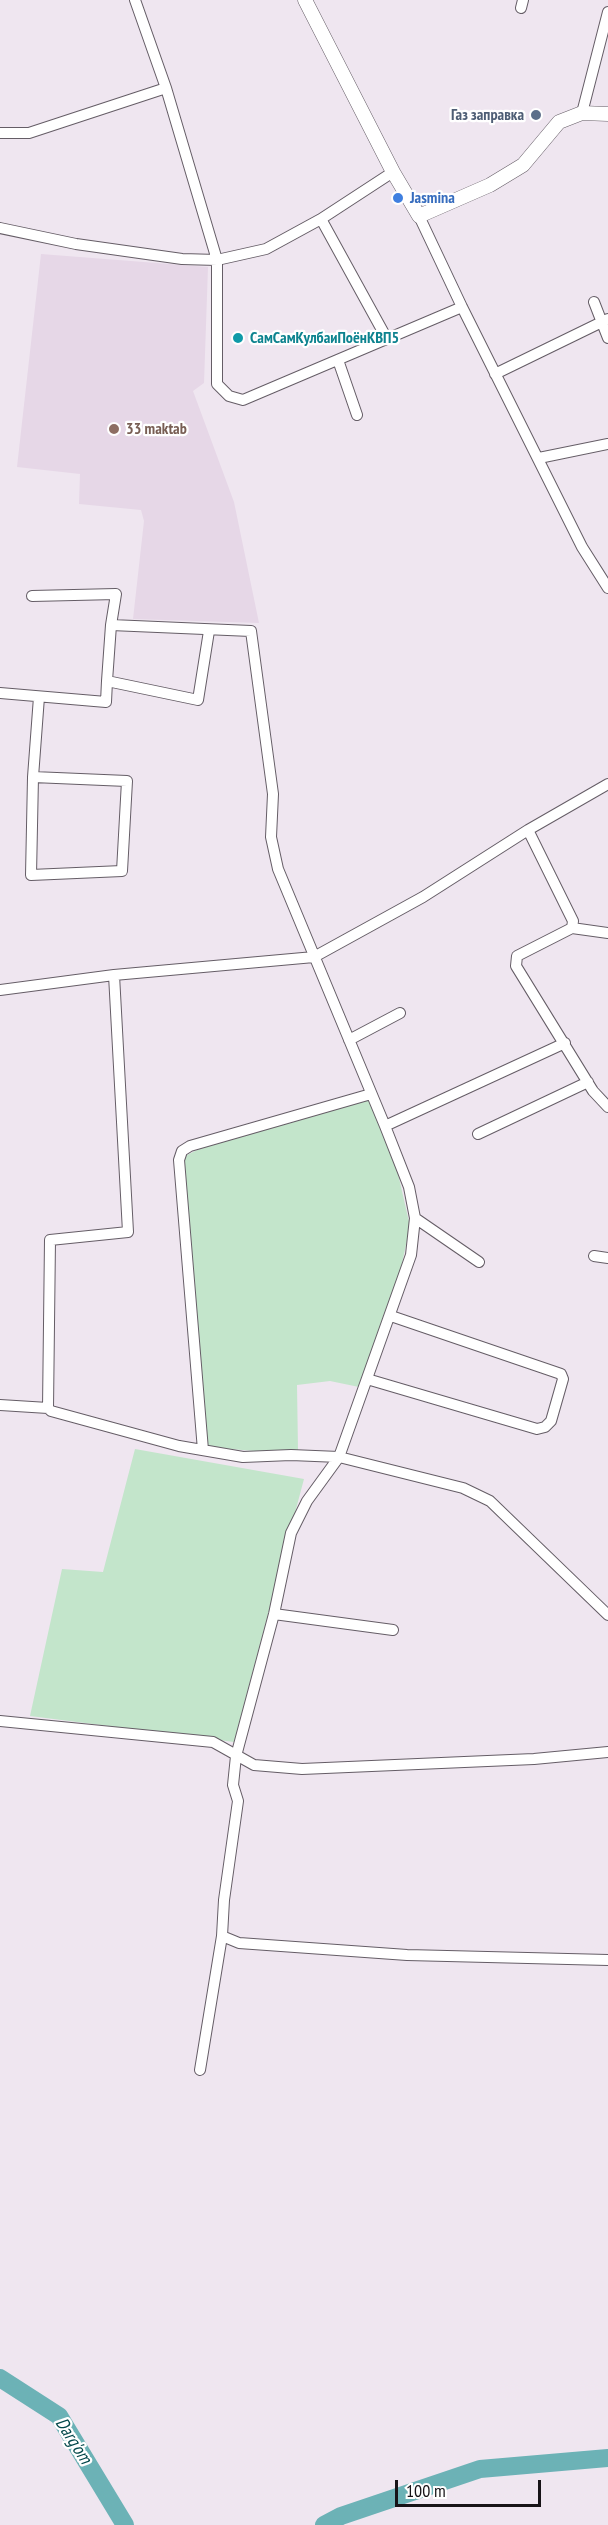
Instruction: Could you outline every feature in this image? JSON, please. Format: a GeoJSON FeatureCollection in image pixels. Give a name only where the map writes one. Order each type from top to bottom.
{"type":"FeatureCollection","features":[{"type":"Feature","properties":{"kind":"main road"},"geometry":{"type":"LineString","coordinates":[[305,0],[393,172],[419,216],[490,185],[523,165],[559,122],[582,113],[608,114]]}},
{"type":"Feature","properties":{"kind":"street"},"geometry":{"type":"LineString","coordinates":[[135,0],[166,88],[217,260],[217,384],[229,396],[243,400],[462,307]]}},
{"type":"Feature","properties":{"kind":"street"},"geometry":{"type":"LineString","coordinates":[[582,113],[608,12]]}},
{"type":"Feature","properties":{"kind":"street"},"geometry":{"type":"LineString","coordinates":[[0,133],[29,133],[166,88]]}},
{"type":"Feature","properties":{"kind":"street"},"geometry":{"type":"LineString","coordinates":[[0,228],[76,244],[182,259],[217,260],[266,249],[321,219],[393,172]]}},
{"type":"Feature","properties":{"kind":"street"},"geometry":{"type":"LineString","coordinates":[[419,216],[582,547],[608,588]]}},
{"type":"Feature","properties":{"kind":"street"},"geometry":{"type":"LineString","coordinates":[[321,219],[387,339]]}},
{"type":"Feature","properties":{"kind":"street"},"geometry":{"type":"LineString","coordinates":[[594,302],[605,320],[608,338]]}},
{"type":"Feature","properties":{"kind":"street"},"geometry":{"type":"LineString","coordinates":[[495,374],[605,320]]}},
{"type":"Feature","properties":{"kind":"street"},"geometry":{"type":"LineString","coordinates":[[338,360],[357,416]]}},
{"type":"Feature","properties":{"kind":"street"},"geometry":{"type":"LineString","coordinates":[[539,458],[608,444]]}},
{"type":"Feature","properties":{"kind":"street"},"geometry":{"type":"LineString","coordinates":[[0,693],[106,702],[111,625],[116,594],[32,596]]}},
{"type":"Feature","properties":{"kind":"street"},"geometry":{"type":"LineString","coordinates":[[111,625],[251,631],[273,794],[271,837],[278,869],[409,1186],[415,1218],[411,1255],[339,1457],[307,1501],[291,1533],[274,1614],[236,1756],[233,1785],[238,1801],[224,1900],[222,1936],[200,2070]]}},
{"type":"Feature","properties":{"kind":"street"},"geometry":{"type":"LineString","coordinates":[[107,681],[198,700],[210,631]]}},
{"type":"Feature","properties":{"kind":"street"},"geometry":{"type":"LineString","coordinates":[[33,777],[128,781],[122,871],[31,876],[33,777],[39,697]]}},
{"type":"Feature","properties":{"kind":"street"},"geometry":{"type":"LineString","coordinates":[[0,990],[114,975],[314,957],[423,897],[528,830],[608,784]]}},
{"type":"Feature","properties":{"kind":"street"},"geometry":{"type":"LineString","coordinates":[[528,830],[572,915],[572,928]]}},
{"type":"Feature","properties":{"kind":"street"},"geometry":{"type":"LineString","coordinates":[[608,933],[572,928],[517,956],[516,960],[516,966],[588,1082],[608,1107]]}},
{"type":"Feature","properties":{"kind":"street"},"geometry":{"type":"LineString","coordinates":[[48,1408],[50,1240],[128,1232],[114,975]]}},
{"type":"Feature","properties":{"kind":"street"},"geometry":{"type":"LineString","coordinates":[[349,1040],[400,1013]]}},
{"type":"Feature","properties":{"kind":"street"},"geometry":{"type":"LineString","coordinates":[[385,1126],[565,1043]]}},
{"type":"Feature","properties":{"kind":"street"},"geometry":{"type":"LineString","coordinates":[[478,1134],[588,1082]]}},
{"type":"Feature","properties":{"kind":"street"},"geometry":{"type":"LineString","coordinates":[[203,1450],[179,1160],[182,1151],[190,1146],[371,1094]]}},
{"type":"Feature","properties":{"kind":"street"},"geometry":{"type":"LineString","coordinates":[[415,1218],[479,1262]]}},
{"type":"Feature","properties":{"kind":"street"},"geometry":{"type":"LineString","coordinates":[[594,1256],[608,1258]]}},
{"type":"Feature","properties":{"kind":"street"},"geometry":{"type":"LineString","coordinates":[[367,1379],[537,1430],[545,1427],[550,1421],[563,1379],[561,1374],[391,1316]]}},
{"type":"Feature","properties":{"kind":"street"},"geometry":{"type":"LineString","coordinates":[[0,1405],[48,1408],[51,1412],[179,1446],[243,1457],[291,1455],[339,1457],[477,1494],[490,1501],[608,1615]]}},
{"type":"Feature","properties":{"kind":"street"},"geometry":{"type":"LineString","coordinates":[[274,1614],[393,1630]]}},
{"type":"Feature","properties":{"kind":"street"},"geometry":{"type":"LineString","coordinates":[[0,1721],[213,1742],[254,1765],[302,1769],[534,1759],[608,1752]]}},
{"type":"Feature","properties":{"kind":"street"},"geometry":{"type":"LineString","coordinates":[[222,1936],[239,1943],[407,1954],[608,1960]]}},
{"type":"Feature","properties":{"kind":"shaded area","name":"33 maktab"},"geometry":{"type":"Polygon","coordinates":[[[41,254],[208,267],[204,383],[193,391],[234,502],[259,623],[133,619],[144,521],[141,510],[79,504],[80,474],[17,467],[41,254]]]}},
{"type":"Feature","properties":{"kind":"green space"},"geometry":{"type":"Polygon","coordinates":[[[369,1099],[396,1165],[410,1226],[399,1278],[359,1387],[330,1381],[297,1385],[298,1450],[255,1451],[205,1447],[184,1170],[185,1156],[199,1149],[369,1099]]]}},
{"type":"Feature","properties":{"kind":"green space"},"geometry":{"type":"Polygon","coordinates":[[[135,1449],[304,1479],[234,1742],[30,1716],[62,1569],[103,1572],[135,1449]]]}},
{"type":"Feature","properties":{"kind":"waterway","name":"Darg'om"},"geometry":{"type":"LineString","coordinates":[[0,2378],[59,2416],[125,2525]]}},
{"type":"Feature","properties":{"kind":"waterway","name":"Darg'om"},"geometry":{"type":"LineString","coordinates":[[324,2525],[341,2516],[480,2469],[608,2458]]}},
{"type":"Feature","properties":{"kind":"place","name":"Газ заправка"},"geometry":{"type":"Point","coordinates":[536,115]}},
{"type":"Feature","properties":{"kind":"place","name":"Jasmina"},"geometry":{"type":"Point","coordinates":[398,198]}},
{"type":"Feature","properties":{"kind":"place","name":"СамСамКулбаиПоёнКВП5"},"geometry":{"type":"Point","coordinates":[238,338]}},
{"type":"Feature","properties":{"kind":"place","name":"33 maktab"},"geometry":{"type":"Point","coordinates":[114,429]}}]}
